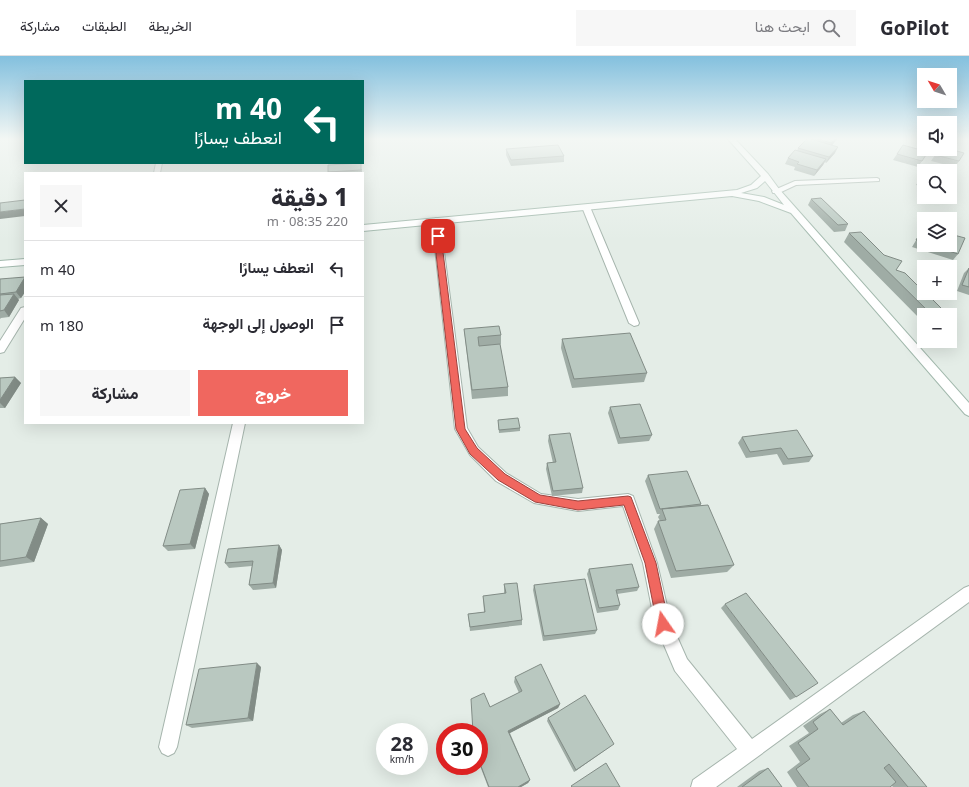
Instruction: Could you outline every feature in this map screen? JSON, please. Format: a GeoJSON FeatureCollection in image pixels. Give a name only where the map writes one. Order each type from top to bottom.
{"type":"FeatureCollection","features":[{"type":"Feature","properties":{"kind":"street"},"geometry":{"type":"LineString","coordinates":[[761,172],[776,191],[969,411]]}},
{"type":"Feature","properties":{"kind":"street"},"geometry":{"type":"LineString","coordinates":[[364,228],[729,194],[758,184],[765,176]]}},
{"type":"Feature","properties":{"kind":"street"},"geometry":{"type":"LineString","coordinates":[[729,194],[771,202],[798,216]]}},
{"type":"Feature","properties":{"kind":"street"},"geometry":{"type":"LineString","coordinates":[[586,207],[634,323]]}},
{"type":"Feature","properties":{"kind":"street"},"geometry":{"type":"LineString","coordinates":[[436,221],[461,429],[474,451],[501,477],[539,499],[578,505],[628,500],[650,563],[663,624],[682,665],[750,751]]}},
{"type":"Feature","properties":{"kind":"street"},"geometry":{"type":"LineString","coordinates":[[0,264],[24,262]]}},
{"type":"Feature","properties":{"kind":"street"},"geometry":{"type":"LineString","coordinates":[[0,349],[24,312]]}},
{"type":"Feature","properties":{"kind":"street"},"geometry":{"type":"LineString","coordinates":[[168,747],[239,424]]}},
{"type":"Feature","properties":{"kind":"street"},"geometry":{"type":"LineString","coordinates":[[700,787],[969,593]]}},
{"type":"Feature","properties":{"kind":"lane"},"geometry":{"type":"LineString","coordinates":[[776,191],[795,182],[877,180]]}},
{"type":"Feature","properties":{"kind":"building"},"geometry":{"type":"Polygon","coordinates":[[[821,198],[848,224],[838,225],[811,199],[821,198]]]}},
{"type":"Feature","properties":{"kind":"building"},"geometry":{"type":"Polygon","coordinates":[[[24,200],[24,209],[0,212],[0,203],[24,200]]]}},
{"type":"Feature","properties":{"kind":"building"},"geometry":{"type":"Polygon","coordinates":[[[861,232],[884,255],[902,261],[896,270],[905,273],[917,285],[917,300],[933,300],[941,308],[925,308],[849,233],[861,232]]]}},
{"type":"Feature","properties":{"kind":"building"},"geometry":{"type":"Polygon","coordinates":[[[957,236],[965,238],[958,254],[952,252],[957,252],[957,236]]]}},
{"type":"Feature","properties":{"kind":"building"},"geometry":{"type":"Polygon","coordinates":[[[969,268],[969,287],[962,285],[969,268]]]}},
{"type":"Feature","properties":{"kind":"building"},"geometry":{"type":"Polygon","coordinates":[[[24,277],[16,292],[0,294],[0,279],[24,277]]]}},
{"type":"Feature","properties":{"kind":"building"},"geometry":{"type":"Polygon","coordinates":[[[14,294],[4,310],[0,311],[0,295],[14,294]]]}},
{"type":"Feature","properties":{"kind":"building"},"geometry":{"type":"Polygon","coordinates":[[[499,326],[501,335],[478,337],[479,346],[500,344],[508,387],[472,390],[464,329],[499,326]]]}},
{"type":"Feature","properties":{"kind":"building"},"geometry":{"type":"Polygon","coordinates":[[[630,333],[647,373],[574,379],[562,339],[630,333]]]}},
{"type":"Feature","properties":{"kind":"building"},"geometry":{"type":"Polygon","coordinates":[[[15,377],[0,400],[0,378],[15,377]]]}},
{"type":"Feature","properties":{"kind":"building"},"geometry":{"type":"Polygon","coordinates":[[[640,404],[652,435],[620,438],[610,407],[640,404]]]}},
{"type":"Feature","properties":{"kind":"building"},"geometry":{"type":"Polygon","coordinates":[[[518,418],[520,428],[499,430],[498,420],[518,418]]]}},
{"type":"Feature","properties":{"kind":"building"},"geometry":{"type":"Polygon","coordinates":[[[797,430],[813,456],[788,459],[781,448],[750,452],[742,437],[797,430]]]}},
{"type":"Feature","properties":{"kind":"building"},"geometry":{"type":"Polygon","coordinates":[[[570,433],[583,488],[553,491],[547,463],[556,462],[549,435],[570,433]]]}},
{"type":"Feature","properties":{"kind":"building"},"geometry":{"type":"Polygon","coordinates":[[[687,471],[701,504],[660,509],[648,475],[687,471]]]}},
{"type":"Feature","properties":{"kind":"building"},"geometry":{"type":"Polygon","coordinates":[[[205,488],[190,544],[163,546],[180,490],[205,488]]]}},
{"type":"Feature","properties":{"kind":"building"},"geometry":{"type":"Polygon","coordinates":[[[708,505],[734,565],[676,571],[658,521],[666,520],[662,509],[708,505]]]}},
{"type":"Feature","properties":{"kind":"building"},"geometry":{"type":"Polygon","coordinates":[[[41,518],[26,557],[0,561],[0,524],[41,518]]]}},
{"type":"Feature","properties":{"kind":"building"},"geometry":{"type":"Polygon","coordinates":[[[279,545],[273,583],[249,585],[253,561],[225,563],[228,549],[279,545]]]}},
{"type":"Feature","properties":{"kind":"building"},"geometry":{"type":"Polygon","coordinates":[[[632,564],[639,587],[616,590],[620,605],[599,608],[589,569],[632,564]]]}},
{"type":"Feature","properties":{"kind":"building"},"geometry":{"type":"Polygon","coordinates":[[[585,579],[597,630],[544,636],[534,585],[585,579]]]}},
{"type":"Feature","properties":{"kind":"building"},"geometry":{"type":"Polygon","coordinates":[[[517,583],[522,620],[470,627],[468,614],[485,612],[483,596],[506,593],[504,584],[517,583]]]}},
{"type":"Feature","properties":{"kind":"building"},"geometry":{"type":"Polygon","coordinates":[[[746,593],[818,683],[796,697],[725,604],[746,593]]]}},
{"type":"Feature","properties":{"kind":"building"},"geometry":{"type":"Polygon","coordinates":[[[257,663],[248,718],[186,725],[199,669],[257,663]]]}},
{"type":"Feature","properties":{"kind":"building"},"geometry":{"type":"Polygon","coordinates":[[[541,664],[560,704],[508,731],[530,780],[518,787],[489,787],[484,775],[488,775],[488,723],[472,723],[471,699],[484,693],[490,707],[522,691],[515,677],[541,664]]]}},
{"type":"Feature","properties":{"kind":"building"},"geometry":{"type":"Polygon","coordinates":[[[585,695],[614,744],[576,770],[548,718],[585,695]]]}},
{"type":"Feature","properties":{"kind":"building"},"geometry":{"type":"Polygon","coordinates":[[[830,709],[843,725],[864,711],[927,787],[908,787],[889,764],[884,768],[896,782],[890,787],[809,787],[796,769],[810,759],[798,743],[818,729],[813,722],[830,709]]]}},
{"type":"Feature","properties":{"kind":"building"},"geometry":{"type":"Polygon","coordinates":[[[606,763],[620,787],[571,786],[606,763]]]}},
{"type":"Feature","properties":{"kind":"building"},"geometry":{"type":"Polygon","coordinates":[[[768,768],[782,787],[742,787],[768,768]]]}},
{"type":"Feature","properties":{"kind":"route"},"geometry":{"type":"LineString","coordinates":[[438,236],[461,429],[474,451],[501,477],[539,499],[578,505],[628,500],[650,563],[663,624]]}}]}
